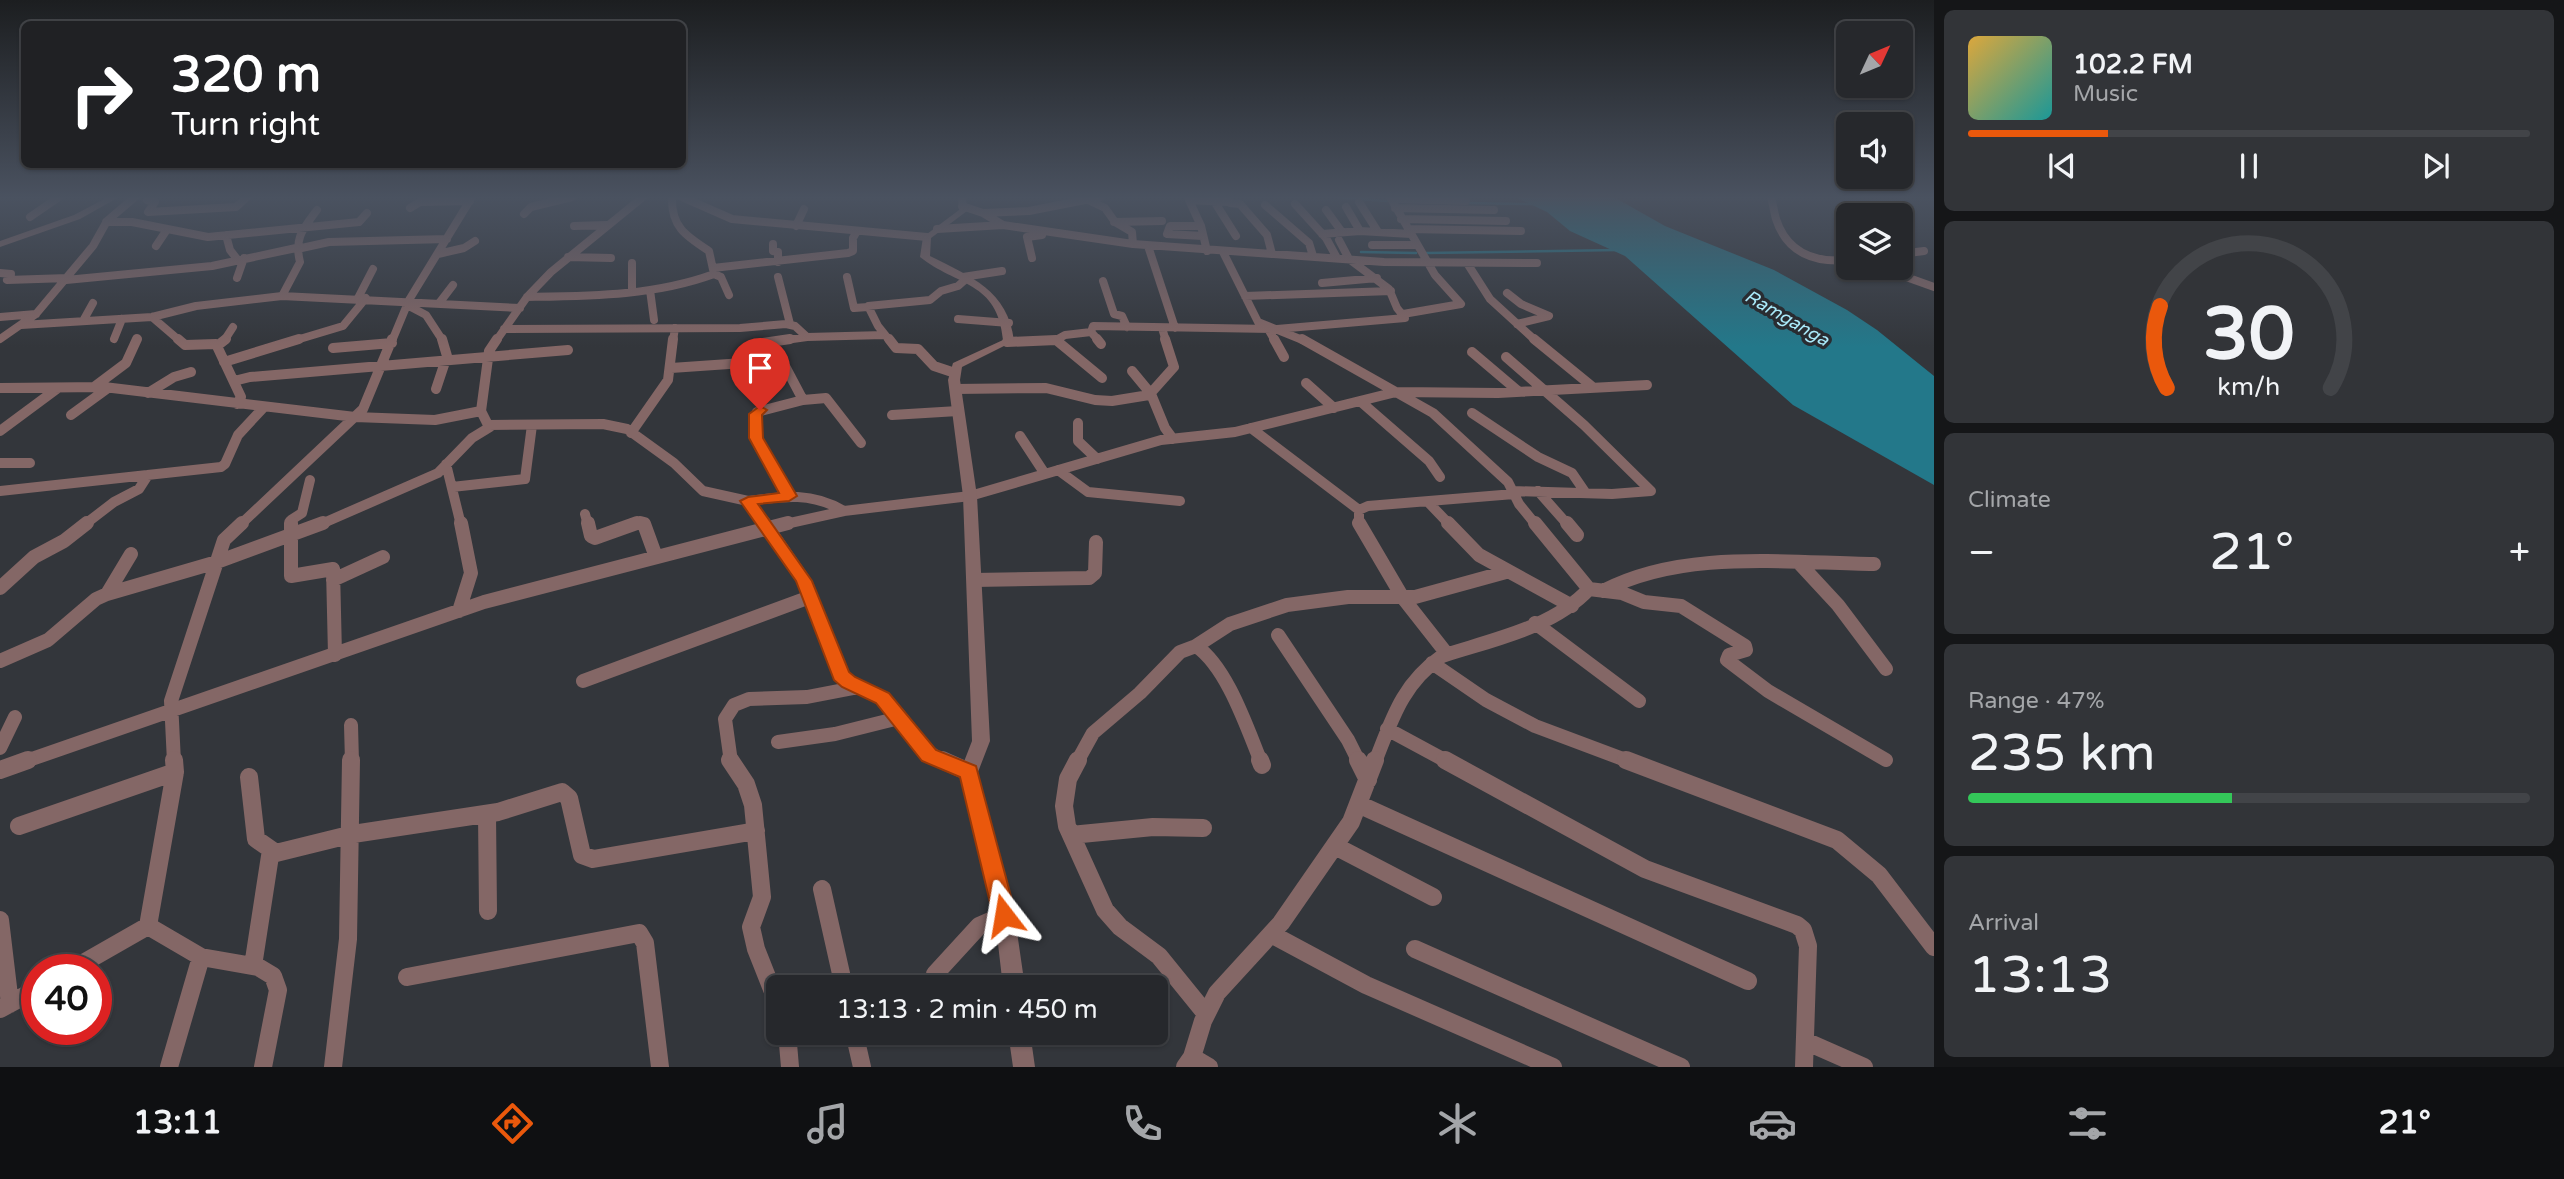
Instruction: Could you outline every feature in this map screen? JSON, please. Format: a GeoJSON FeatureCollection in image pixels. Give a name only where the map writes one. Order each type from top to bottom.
{"type":"FeatureCollection","features":[{"type":"Feature","properties":{"kind":"street"},"geometry":{"type":"LineString","coordinates":[[0,339],[36,314],[92,247]]}},
{"type":"Feature","properties":{"kind":"street"},"geometry":{"type":"LineString","coordinates":[[229,247],[241,259]]}},
{"type":"Feature","properties":{"kind":"street"},"geometry":{"type":"LineString","coordinates":[[0,273],[11,274],[7,280],[67,279],[199,268],[303,247]]}},
{"type":"Feature","properties":{"kind":"street"},"geometry":{"type":"LineString","coordinates":[[148,926],[175,772],[171,701],[224,540],[363,409],[408,303],[442,247]]}},
{"type":"Feature","properties":{"kind":"street"},"geometry":{"type":"LineString","coordinates":[[438,254],[466,247]]}},
{"type":"Feature","properties":{"kind":"street"},"geometry":{"type":"LineString","coordinates":[[491,427],[481,411],[489,351],[524,302],[580,247]]}},
{"type":"Feature","properties":{"kind":"street"},"geometry":{"type":"LineString","coordinates":[[701,247],[709,251],[714,271],[720,276],[729,295]]}},
{"type":"Feature","properties":{"kind":"street"},"geometry":{"type":"LineString","coordinates":[[773,247],[773,251],[778,252],[778,262]]}},
{"type":"Feature","properties":{"kind":"street"},"geometry":{"type":"LineString","coordinates":[[21,325],[152,317],[196,306],[282,296],[362,298],[408,303],[524,302],[632,292],[692,282],[714,271],[852,252],[852,247]]}},
{"type":"Feature","properties":{"kind":"street"},"geometry":{"type":"LineString","coordinates":[[928,247],[925,257],[965,278],[1002,305],[1009,323],[1007,342]]}},
{"type":"Feature","properties":{"kind":"street"},"geometry":{"type":"LineString","coordinates":[[1030,247],[1032,258]]}},
{"type":"Feature","properties":{"kind":"street"},"geometry":{"type":"LineString","coordinates":[[1149,247],[1175,328]]}},
{"type":"Feature","properties":{"kind":"street"},"geometry":{"type":"LineString","coordinates":[[1158,247],[1427,263],[1537,263]]}},
{"type":"Feature","properties":{"kind":"street"},"geometry":{"type":"LineString","coordinates":[[1206,247],[1207,251]]}},
{"type":"Feature","properties":{"kind":"street"},"geometry":{"type":"LineString","coordinates":[[1270,247],[1272,254]]}},
{"type":"Feature","properties":{"kind":"street"},"geometry":{"type":"LineString","coordinates":[[1310,247],[1313,256]]}},
{"type":"Feature","properties":{"kind":"street"},"geometry":{"type":"LineString","coordinates":[[1330,247],[1337,258]]}},
{"type":"Feature","properties":{"kind":"street"},"geometry":{"type":"LineString","coordinates":[[1012,975],[1004,915],[969,772],[981,741],[970,496],[955,389],[957,365],[1007,342],[1056,340],[1065,335],[1091,332],[1096,326],[1272,329],[1401,320],[1406,317],[1397,307],[1391,291],[1349,259],[1344,247]]}},
{"type":"Feature","properties":{"kind":"street"},"geometry":{"type":"LineString","coordinates":[[1403,314],[1461,304],[1427,263],[1418,247]]}},
{"type":"Feature","properties":{"kind":"street"},"geometry":{"type":"LineString","coordinates":[[1795,247],[1816,261],[1836,262]]}},
{"type":"Feature","properties":{"kind":"street"},"geometry":{"type":"LineString","coordinates":[[282,296],[300,262],[297,248]]}},
{"type":"Feature","properties":{"kind":"street"},"geometry":{"type":"LineString","coordinates":[[1913,252],[1924,251]]}},
{"type":"Feature","properties":{"kind":"street"},"geometry":{"type":"LineString","coordinates":[[1223,252],[1258,322],[1296,336],[1433,413],[1508,482],[1519,504],[1596,590],[1622,593],[1644,602],[1675,604],[1687,609],[1745,646],[1746,650],[1729,655],[1727,660],[1758,685],[1886,760]]}},
{"type":"Feature","properties":{"kind":"street"},"geometry":{"type":"LineString","coordinates":[[568,257],[611,258]]}},
{"type":"Feature","properties":{"kind":"street"},"geometry":{"type":"LineString","coordinates":[[237,278],[241,259]]}},
{"type":"Feature","properties":{"kind":"street"},"geometry":{"type":"LineString","coordinates":[[632,263],[632,292]]}},
{"type":"Feature","properties":{"kind":"street"},"geometry":{"type":"LineString","coordinates":[[1467,263],[1486,294],[1517,324],[1594,388]]}},
{"type":"Feature","properties":{"kind":"street"},"geometry":{"type":"LineString","coordinates":[[224,362],[343,326],[362,298],[373,269]]}},
{"type":"Feature","properties":{"kind":"street"},"geometry":{"type":"LineString","coordinates":[[847,277],[854,308],[930,300],[942,291],[958,286],[965,278],[1002,271]]}},
{"type":"Feature","properties":{"kind":"street"},"geometry":{"type":"LineString","coordinates":[[778,277],[790,324],[807,337]]}},
{"type":"Feature","properties":{"kind":"street"},"geometry":{"type":"LineString","coordinates":[[1322,283],[1377,278]]}},
{"type":"Feature","properties":{"kind":"street"},"geometry":{"type":"LineString","coordinates":[[1913,279],[1934,287]]}},
{"type":"Feature","properties":{"kind":"street"},"geometry":{"type":"LineString","coordinates":[[1103,281],[1114,314],[1122,316],[1127,327]]}},
{"type":"Feature","properties":{"kind":"street"},"geometry":{"type":"LineString","coordinates":[[440,302],[453,285]]}},
{"type":"Feature","properties":{"kind":"street"},"geometry":{"type":"LineString","coordinates":[[650,290],[654,320]]}},
{"type":"Feature","properties":{"kind":"street"},"geometry":{"type":"LineString","coordinates":[[1245,296],[1391,291]]}},
{"type":"Feature","properties":{"kind":"street"},"geometry":{"type":"LineString","coordinates":[[1507,293],[1521,304],[1548,315],[1517,324]]}},
{"type":"Feature","properties":{"kind":"street"},"geometry":{"type":"LineString","coordinates":[[83,321],[93,303]]}},
{"type":"Feature","properties":{"kind":"street"},"geometry":{"type":"LineString","coordinates":[[408,303],[424,312],[446,342],[447,361],[436,389]]}},
{"type":"Feature","properties":{"kind":"street"},"geometry":{"type":"LineString","coordinates":[[868,307],[884,335],[896,348],[918,349],[934,366],[955,373]]}},
{"type":"Feature","properties":{"kind":"street"},"geometry":{"type":"LineString","coordinates":[[0,317],[36,314]]}},
{"type":"Feature","properties":{"kind":"street"},"geometry":{"type":"LineString","coordinates":[[152,317],[185,345],[217,346],[241,397],[237,404]]}},
{"type":"Feature","properties":{"kind":"street"},"geometry":{"type":"LineString","coordinates":[[114,339],[122,319]]}},
{"type":"Feature","properties":{"kind":"street"},"geometry":{"type":"LineString","coordinates":[[958,319],[1009,323]]}},
{"type":"Feature","properties":{"kind":"street"},"geometry":{"type":"LineString","coordinates":[[504,329],[740,328],[790,324]]}},
{"type":"Feature","properties":{"kind":"street"},"geometry":{"type":"LineString","coordinates":[[217,346],[226,340],[233,327]]}},
{"type":"Feature","properties":{"kind":"street"},"geometry":{"type":"LineString","coordinates":[[631,432],[668,380],[675,328]]}},
{"type":"Feature","properties":{"kind":"street"},"geometry":{"type":"LineString","coordinates":[[955,389],[1046,388],[1105,401],[1141,398],[1151,394],[1174,367],[1162,328]]}},
{"type":"Feature","properties":{"kind":"street"},"geometry":{"type":"LineString","coordinates":[[1272,329],[1284,357]]}},
{"type":"Feature","properties":{"kind":"street"},"geometry":{"type":"LineString","coordinates":[[1091,332],[1101,344]]}},
{"type":"Feature","properties":{"kind":"street"},"geometry":{"type":"LineString","coordinates":[[671,368],[758,362],[763,343],[807,337],[884,335]]}},
{"type":"Feature","properties":{"kind":"street"},"geometry":{"type":"LineString","coordinates":[[94,387],[126,363],[137,339]]}},
{"type":"Feature","properties":{"kind":"street"},"geometry":{"type":"LineString","coordinates":[[1056,340],[1102,378]]}},
{"type":"Feature","properties":{"kind":"street"},"geometry":{"type":"LineString","coordinates":[[334,348],[392,343]]}},
{"type":"Feature","properties":{"kind":"street"},"geometry":{"type":"LineString","coordinates":[[234,381],[568,350]]}},
{"type":"Feature","properties":{"kind":"street"},"geometry":{"type":"LineString","coordinates":[[1472,352],[1518,391]]}},
{"type":"Feature","properties":{"kind":"street"},"geometry":{"type":"LineString","coordinates":[[1359,510],[1368,506],[1513,492],[1651,491],[1506,357]]}},
{"type":"Feature","properties":{"kind":"street"},"geometry":{"type":"LineString","coordinates":[[785,366],[803,400]]}},
{"type":"Feature","properties":{"kind":"street"},"geometry":{"type":"LineString","coordinates":[[1132,371],[1151,394],[1173,439]]}},
{"type":"Feature","properties":{"kind":"street"},"geometry":{"type":"LineString","coordinates":[[148,393],[169,379],[191,372]]}},
{"type":"Feature","properties":{"kind":"street"},"geometry":{"type":"LineString","coordinates":[[1307,383],[1334,408]]}},
{"type":"Feature","properties":{"kind":"street"},"geometry":{"type":"LineString","coordinates":[[0,770],[459,611],[767,528],[844,512],[970,496],[1173,439],[1251,428],[1396,392],[1518,391],[1647,385]]}},
{"type":"Feature","properties":{"kind":"street"},"geometry":{"type":"LineString","coordinates":[[0,431],[59,387]]}},
{"type":"Feature","properties":{"kind":"street"},"geometry":{"type":"LineString","coordinates":[[0,388],[108,388],[355,417],[435,420],[481,411]]}},
{"type":"Feature","properties":{"kind":"street"},"geometry":{"type":"LineString","coordinates":[[71,415],[108,388]]}},
{"type":"Feature","properties":{"kind":"street"},"geometry":{"type":"LineString","coordinates":[[789,496],[759,447],[756,438],[756,414],[760,410],[803,400],[826,398],[860,443]]}},
{"type":"Feature","properties":{"kind":"street"},"geometry":{"type":"LineString","coordinates":[[1360,401],[1429,461],[1440,477]]}},
{"type":"Feature","properties":{"kind":"street"},"geometry":{"type":"LineString","coordinates":[[0,491],[223,466],[238,435],[263,408]]}},
{"type":"Feature","properties":{"kind":"street"},"geometry":{"type":"LineString","coordinates":[[892,415],[958,411]]}},
{"type":"Feature","properties":{"kind":"street"},"geometry":{"type":"LineString","coordinates":[[1472,413],[1538,457],[1572,473],[1585,492]]}},
{"type":"Feature","properties":{"kind":"street"},"geometry":{"type":"LineString","coordinates":[[1078,422],[1078,441],[1097,459]]}},
{"type":"Feature","properties":{"kind":"street"},"geometry":{"type":"LineString","coordinates":[[0,661],[48,640],[96,599],[107,594],[217,562],[289,537],[426,479],[438,473],[472,438],[491,427],[603,424],[631,432],[674,463],[703,491],[748,501],[812,496],[826,499],[844,512]]}},
{"type":"Feature","properties":{"kind":"street"},"geometry":{"type":"LineString","coordinates":[[452,487],[524,480],[531,425]]}},
{"type":"Feature","properties":{"kind":"street"},"geometry":{"type":"LineString","coordinates":[[1251,428],[1359,510]]}},
{"type":"Feature","properties":{"kind":"street"},"geometry":{"type":"LineString","coordinates":[[1020,436],[1045,474]]}},
{"type":"Feature","properties":{"kind":"street"},"geometry":{"type":"LineString","coordinates":[[0,463],[30,463]]}},
{"type":"Feature","properties":{"kind":"street"},"geometry":{"type":"LineString","coordinates":[[446,464],[471,559],[471,573],[459,611]]}},
{"type":"Feature","properties":{"kind":"street"},"geometry":{"type":"LineString","coordinates":[[1058,470],[1088,492],[1180,501]]}},
{"type":"Feature","properties":{"kind":"street"},"geometry":{"type":"LineString","coordinates":[[0,588],[34,557],[64,541],[114,502],[139,489],[148,475]]}},
{"type":"Feature","properties":{"kind":"street"},"geometry":{"type":"LineString","coordinates":[[310,480],[302,513],[291,520],[290,576],[331,568],[335,655]]}},
{"type":"Feature","properties":{"kind":"street"},"geometry":{"type":"LineString","coordinates":[[1538,491],[1577,535]]}},
{"type":"Feature","properties":{"kind":"street"},"geometry":{"type":"LineString","coordinates":[[748,501],[804,581],[841,675],[883,698],[929,755],[969,772]]}},
{"type":"Feature","properties":{"kind":"street"},"geometry":{"type":"LineString","coordinates":[[1428,502],[1471,549],[1506,572],[1572,606]]}},
{"type":"Feature","properties":{"kind":"street"},"geometry":{"type":"LineString","coordinates":[[1359,510],[1361,530],[1403,598],[1447,654]]}},
{"type":"Feature","properties":{"kind":"street"},"geometry":{"type":"LineString","coordinates":[[584,514],[591,536],[595,538],[638,523],[644,524],[656,557]]}},
{"type":"Feature","properties":{"kind":"street"},"geometry":{"type":"LineString","coordinates":[[974,580],[1090,578],[1095,573],[1096,542]]}},
{"type":"Feature","properties":{"kind":"street"},"geometry":{"type":"LineString","coordinates":[[107,594],[131,554]]}},
{"type":"Feature","properties":{"kind":"street"},"geometry":{"type":"LineString","coordinates":[[333,580],[383,557]]}},
{"type":"Feature","properties":{"kind":"street"},"geometry":{"type":"LineString","coordinates":[[1800,564],[1838,605],[1886,669]]}},
{"type":"Feature","properties":{"kind":"street"},"geometry":{"type":"LineString","coordinates":[[1195,1064],[1206,1014],[1217,993],[1271,934],[1351,822],[1399,700],[1432,663],[1447,654],[1572,606],[1596,590],[1677,566],[1874,564]]}},
{"type":"Feature","properties":{"kind":"street"},"geometry":{"type":"LineString","coordinates":[[1206,1014],[1159,956],[1112,920],[1071,835],[1064,806],[1065,792],[1068,779],[1086,742],[1098,727],[1140,693],[1180,652],[1196,646],[1218,628],[1259,610],[1346,597],[1403,598],[1440,592],[1506,572]]}},
{"type":"Feature","properties":{"kind":"street"},"geometry":{"type":"LineString","coordinates":[[583,681],[810,597]]}},
{"type":"Feature","properties":{"kind":"street"},"geometry":{"type":"LineString","coordinates":[[1535,622],[1639,701]]}},
{"type":"Feature","properties":{"kind":"street"},"geometry":{"type":"LineString","coordinates":[[1278,635],[1348,740],[1368,779]]}},
{"type":"Feature","properties":{"kind":"street"},"geometry":{"type":"LineString","coordinates":[[1196,646],[1206,650],[1214,664],[1245,722],[1262,765]]}},
{"type":"Feature","properties":{"kind":"street"},"geometry":{"type":"LineString","coordinates":[[1432,663],[1486,700],[1535,726],[1837,840],[1866,860],[1881,876],[1934,947]]}},
{"type":"Feature","properties":{"kind":"street"},"geometry":{"type":"LineString","coordinates":[[766,975],[751,927],[762,897],[751,795],[730,760],[725,719],[734,705],[749,699],[807,697],[859,687]]}},
{"type":"Feature","properties":{"kind":"street"},"geometry":{"type":"LineString","coordinates":[[0,748],[15,717]]}},
{"type":"Feature","properties":{"kind":"street"},"geometry":{"type":"LineString","coordinates":[[778,742],[835,734],[900,718]]}},
{"type":"Feature","properties":{"kind":"street"},"geometry":{"type":"LineString","coordinates":[[333,1067],[348,942],[353,834],[351,725]]}},
{"type":"Feature","properties":{"kind":"street"},"geometry":{"type":"LineString","coordinates":[[1387,729],[1645,869],[1797,925],[1803,930],[1808,946],[1804,1067]]}},
{"type":"Feature","properties":{"kind":"street"},"geometry":{"type":"LineString","coordinates":[[19,826],[175,772]]}},
{"type":"Feature","properties":{"kind":"street"},"geometry":{"type":"LineString","coordinates":[[249,777],[256,839],[276,853]]}},
{"type":"Feature","properties":{"kind":"street"},"geometry":{"type":"LineString","coordinates":[[253,966],[270,856],[276,853],[353,834],[487,814],[514,808],[555,793],[566,793],[582,855],[598,860],[756,831]]}},
{"type":"Feature","properties":{"kind":"street"},"geometry":{"type":"LineString","coordinates":[[1358,804],[1748,981]]}},
{"type":"Feature","properties":{"kind":"street"},"geometry":{"type":"LineString","coordinates":[[487,814],[488,911]]}},
{"type":"Feature","properties":{"kind":"street"},"geometry":{"type":"LineString","coordinates":[[1071,835],[1141,827],[1202,828]]}},
{"type":"Feature","properties":{"kind":"street"},"geometry":{"type":"LineString","coordinates":[[1335,846],[1433,897]]}},
{"type":"Feature","properties":{"kind":"street"},"geometry":{"type":"LineString","coordinates":[[822,889],[841,975]]}},
{"type":"Feature","properties":{"kind":"street"},"geometry":{"type":"LineString","coordinates":[[935,974],[979,926],[1004,915]]}},
{"type":"Feature","properties":{"kind":"street"},"geometry":{"type":"LineString","coordinates":[[0,920],[5,1007],[21,998]]}},
{"type":"Feature","properties":{"kind":"street"},"geometry":{"type":"LineString","coordinates":[[148,926],[201,957],[253,966],[273,976],[278,989],[263,1067]]}},
{"type":"Feature","properties":{"kind":"street"},"geometry":{"type":"LineString","coordinates":[[99,954],[148,926]]}},
{"type":"Feature","properties":{"kind":"street"},"geometry":{"type":"LineString","coordinates":[[407,976],[639,933],[645,943],[660,1067]]}},
{"type":"Feature","properties":{"kind":"street"},"geometry":{"type":"LineString","coordinates":[[1271,934],[1366,985],[1553,1067]]}},
{"type":"Feature","properties":{"kind":"street"},"geometry":{"type":"LineString","coordinates":[[1415,949],[1681,1067]]}},
{"type":"Feature","properties":{"kind":"street"},"geometry":{"type":"LineString","coordinates":[[169,1067],[201,957]]}},
{"type":"Feature","properties":{"kind":"street"},"geometry":{"type":"LineString","coordinates":[[1805,1041],[1864,1067]]}},
{"type":"Feature","properties":{"kind":"street"},"geometry":{"type":"LineString","coordinates":[[788,1045],[790,1067]]}},
{"type":"Feature","properties":{"kind":"street"},"geometry":{"type":"LineString","coordinates":[[857,1045],[862,1067]]}},
{"type":"Feature","properties":{"kind":"street"},"geometry":{"type":"LineString","coordinates":[[1021,1045],[1024,1067]]}},
{"type":"Feature","properties":{"kind":"water","name":"Ramganga"},"geometry":{"type":"Polygon","coordinates":[[[1605,247],[1717,247],[1774,270],[1847,310],[1877,330],[1934,376],[1934,485],[1793,405],[1625,256],[1605,247]]]}},
{"type":"Feature","properties":{"kind":"waterway"},"geometry":{"type":"LineString","coordinates":[[1426,253],[1617,250]]}},
{"type":"Feature","properties":{"kind":"waterway"},"geometry":{"type":"LineString","coordinates":[[1361,252],[1416,253]]}},
{"type":"Feature","properties":{"kind":"route"},"geometry":{"type":"LineString","coordinates":[[760,410],[756,414],[756,438],[759,447],[789,496],[748,501],[804,581],[841,675],[848,682],[883,698],[929,755],[969,772],[1004,915]]}}]}
